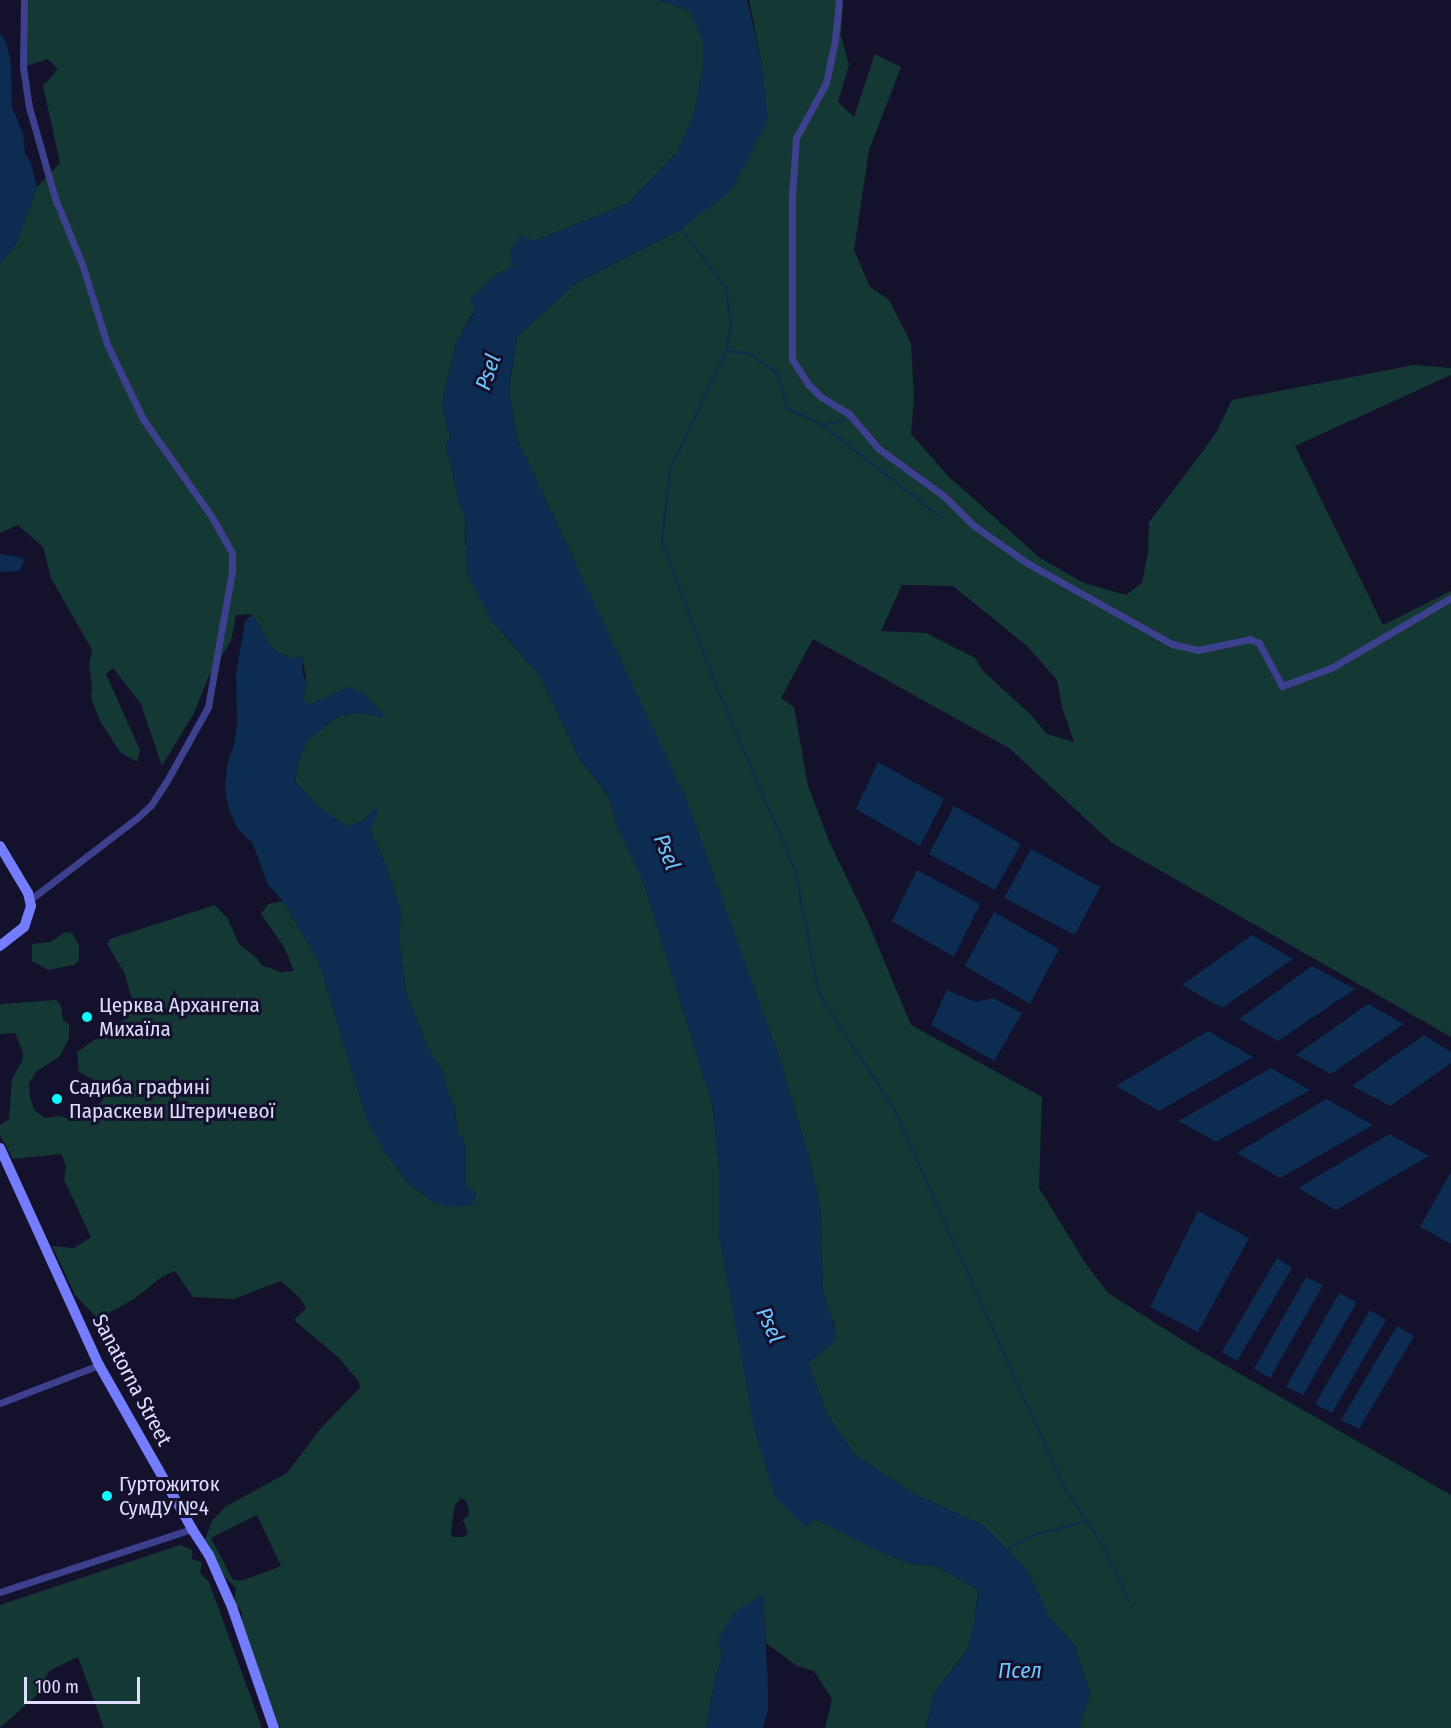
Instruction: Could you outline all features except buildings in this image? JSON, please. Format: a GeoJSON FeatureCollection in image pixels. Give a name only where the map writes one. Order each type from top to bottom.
{"type":"FeatureCollection","features":[{"type":"Feature","properties":{"kind":"main road"},"geometry":{"type":"LineString","coordinates":[[0,846],[31,899],[31,913],[24,927],[0,946]]}},
{"type":"Feature","properties":{"kind":"main road","name":"Sanatorna Street"},"geometry":{"type":"LineString","coordinates":[[0,1148],[99,1365],[192,1530],[209,1555],[223,1584],[274,1728]]}},
{"type":"Feature","properties":{"kind":"street"},"geometry":{"type":"LineString","coordinates":[[24,0],[23,67],[29,107],[55,198],[82,264],[107,344],[143,419],[217,526],[232,552],[232,571],[208,707],[168,779],[151,804],[137,818],[31,899]]}},
{"type":"Feature","properties":{"kind":"street"},"geometry":{"type":"LineString","coordinates":[[838,0],[835,40],[826,83],[796,138],[792,197],[792,358],[808,384],[821,397],[849,414],[879,449],[944,496],[973,525],[1027,563],[1172,644],[1198,650],[1250,639],[1259,643],[1282,686],[1330,668],[1451,598]]}},
{"type":"Feature","properties":{"kind":"street"},"geometry":{"type":"LineString","coordinates":[[0,1403],[99,1365]]}},
{"type":"Feature","properties":{"kind":"street"},"geometry":{"type":"LineString","coordinates":[[0,1592],[192,1530]]}},
{"type":"Feature","properties":{"kind":"green space"},"geometry":{"type":"Polygon","coordinates":[[[24,0],[659,0],[689,11],[703,40],[703,67],[694,113],[678,151],[627,204],[534,241],[513,266],[495,276],[456,342],[442,404],[450,438],[445,446],[459,504],[465,515],[465,544],[491,620],[540,676],[579,758],[608,795],[617,827],[642,878],[712,1103],[719,1167],[719,1236],[724,1255],[815,1519],[907,1563],[935,1566],[978,1590],[974,1624],[967,1650],[934,1693],[926,1728],[825,1728],[832,1699],[814,1671],[797,1666],[766,1643],[763,1596],[719,1638],[722,1658],[715,1678],[706,1728],[280,1728],[242,1629],[242,1612],[234,1603],[236,1588],[224,1576],[204,1542],[212,1521],[225,1507],[287,1473],[321,1428],[360,1388],[359,1382],[340,1359],[294,1320],[306,1308],[300,1298],[281,1281],[234,1299],[193,1297],[175,1271],[163,1276],[134,1299],[98,1319],[75,1295],[52,1246],[74,1248],[91,1237],[64,1180],[66,1166],[61,1154],[13,1159],[0,1135],[0,1125],[9,1119],[12,1079],[22,1061],[23,1053],[15,1033],[0,1034],[0,1004],[56,1000],[61,1006],[63,1020],[69,1024],[69,1038],[60,1056],[36,1072],[29,1083],[30,1097],[34,1110],[45,1118],[60,1116],[70,1119],[83,1114],[92,1116],[110,1088],[79,1072],[77,1052],[126,1018],[132,1000],[125,974],[107,944],[110,939],[215,905],[228,919],[239,944],[258,959],[261,965],[281,972],[294,971],[284,947],[261,914],[268,904],[283,901],[319,962],[367,1120],[385,1153],[409,1184],[435,1203],[466,1185],[466,1146],[457,1130],[455,1107],[448,1093],[443,1072],[429,1050],[406,992],[399,940],[401,912],[387,868],[370,830],[375,808],[363,821],[347,827],[320,808],[295,781],[298,764],[307,740],[337,717],[356,713],[385,717],[308,705],[303,699],[307,683],[302,656],[292,659],[272,648],[252,614],[236,615],[231,641],[208,678],[194,713],[162,766],[141,704],[113,668],[106,674],[140,750],[137,762],[120,752],[100,721],[91,698],[92,685],[89,666],[92,650],[51,578],[43,547],[18,525],[0,533],[0,264],[17,242],[37,187],[60,163],[43,86],[58,69],[48,59],[23,67],[24,0]],[[461,1498],[455,1505],[451,1534],[454,1537],[464,1537],[468,1533],[463,1520],[469,1515],[468,1506],[461,1498]],[[257,1515],[211,1538],[233,1580],[244,1580],[281,1566],[257,1515]]]}},
{"type":"Feature","properties":{"kind":"green space"},"geometry":{"type":"Polygon","coordinates":[[[749,0],[843,0],[841,35],[849,65],[838,102],[854,117],[875,54],[901,67],[869,150],[854,250],[870,287],[889,300],[911,343],[914,398],[911,434],[948,476],[1040,558],[1084,583],[1126,595],[1142,583],[1148,552],[1149,522],[1217,431],[1232,400],[1414,365],[1451,368],[1451,375],[1295,446],[1383,625],[1451,591],[1451,1037],[1112,843],[1009,748],[813,639],[781,698],[794,707],[808,786],[829,841],[868,922],[911,1025],[1042,1097],[1039,1188],[1086,1264],[1108,1293],[1190,1345],[1451,1495],[1451,1728],[1079,1728],[1090,1694],[1075,1646],[1049,1616],[1027,1570],[984,1526],[916,1495],[854,1454],[828,1416],[808,1363],[833,1343],[835,1323],[829,1316],[823,1291],[821,1212],[811,1164],[778,1053],[575,562],[518,441],[509,392],[517,337],[576,283],[680,230],[762,65],[749,0]],[[902,585],[881,631],[926,633],[975,658],[982,670],[1030,714],[1047,734],[1074,742],[1062,707],[1057,680],[1028,647],[953,586],[902,585]]]}},
{"type":"Feature","properties":{"kind":"green space"},"geometry":{"type":"Polygon","coordinates":[[[65,932],[72,933],[79,945],[79,960],[74,965],[48,970],[32,961],[32,944],[51,942],[65,932]]]}},
{"type":"Feature","properties":{"kind":"green space"},"geometry":{"type":"Polygon","coordinates":[[[180,1545],[192,1550],[192,1559],[202,1562],[200,1573],[209,1582],[262,1728],[104,1728],[78,1657],[49,1671],[38,1694],[0,1728],[0,1605],[180,1545]]]}},
{"type":"Feature","properties":{"kind":"water","name":"Псел"},"geometry":{"type":"Polygon","coordinates":[[[659,0],[747,0],[762,65],[768,120],[732,190],[680,230],[576,283],[517,337],[509,392],[518,441],[686,798],[778,1053],[811,1164],[821,1212],[823,1291],[837,1336],[833,1343],[808,1363],[828,1416],[854,1454],[916,1495],[984,1526],[1027,1570],[1049,1616],[1075,1646],[1090,1694],[1079,1728],[926,1728],[934,1693],[967,1650],[974,1624],[978,1590],[935,1566],[907,1563],[815,1519],[805,1527],[775,1497],[755,1432],[719,1236],[719,1167],[712,1103],[642,878],[617,827],[608,794],[579,758],[540,676],[491,620],[467,574],[465,515],[459,504],[445,446],[450,438],[442,404],[456,342],[475,312],[471,298],[495,276],[513,266],[510,252],[521,235],[534,241],[627,204],[678,151],[694,113],[703,67],[703,40],[689,11],[659,0]]]}},
{"type":"Feature","properties":{"kind":"water"},"geometry":{"type":"Polygon","coordinates":[[[0,33],[7,45],[11,64],[12,107],[23,134],[25,153],[31,164],[37,187],[17,242],[0,264],[0,33]]]}},
{"type":"Feature","properties":{"kind":"water"},"geometry":{"type":"Polygon","coordinates":[[[0,554],[25,560],[19,571],[0,572],[0,554]]]}},
{"type":"Feature","properties":{"kind":"water"},"geometry":{"type":"Polygon","coordinates":[[[252,614],[272,648],[292,659],[302,655],[303,675],[307,683],[303,698],[308,705],[348,687],[363,692],[386,718],[356,713],[337,717],[307,740],[298,764],[295,781],[320,808],[347,827],[363,821],[375,808],[377,814],[370,830],[387,868],[401,912],[399,940],[406,992],[429,1050],[443,1072],[448,1093],[455,1107],[457,1130],[466,1146],[466,1185],[477,1194],[472,1205],[447,1207],[435,1203],[409,1184],[385,1153],[367,1120],[319,962],[283,901],[268,885],[253,844],[237,828],[229,809],[225,790],[227,765],[234,745],[237,724],[236,673],[245,622],[252,614]]]}},
{"type":"Feature","properties":{"kind":"water"},"geometry":{"type":"Polygon","coordinates":[[[878,762],[944,799],[920,846],[856,809],[878,762]]]}},
{"type":"Feature","properties":{"kind":"water"},"geometry":{"type":"Polygon","coordinates":[[[954,806],[1021,844],[995,890],[929,854],[954,806]]]}},
{"type":"Feature","properties":{"kind":"water"},"geometry":{"type":"Polygon","coordinates":[[[1031,849],[1100,887],[1075,935],[1004,898],[1031,849]]]}},
{"type":"Feature","properties":{"kind":"water"},"geometry":{"type":"Polygon","coordinates":[[[917,870],[980,904],[954,957],[892,921],[917,870]]]}},
{"type":"Feature","properties":{"kind":"water"},"geometry":{"type":"Polygon","coordinates":[[[994,912],[1059,949],[1030,1004],[965,966],[994,912]]]}},
{"type":"Feature","properties":{"kind":"water"},"geometry":{"type":"Polygon","coordinates":[[[1252,935],[1293,959],[1222,1008],[1182,985],[1252,935]]]}},
{"type":"Feature","properties":{"kind":"water"},"geometry":{"type":"Polygon","coordinates":[[[1312,966],[1355,989],[1278,1041],[1239,1019],[1312,966]]]}},
{"type":"Feature","properties":{"kind":"water"},"geometry":{"type":"Polygon","coordinates":[[[947,990],[976,1002],[993,998],[1022,1013],[994,1061],[931,1025],[947,990]]]}},
{"type":"Feature","properties":{"kind":"water"},"geometry":{"type":"Polygon","coordinates":[[[1368,1004],[1404,1024],[1331,1074],[1296,1055],[1368,1004]]]}},
{"type":"Feature","properties":{"kind":"water"},"geometry":{"type":"Polygon","coordinates":[[[1208,1031],[1253,1057],[1159,1111],[1116,1086],[1208,1031]]]}},
{"type":"Feature","properties":{"kind":"water"},"geometry":{"type":"Polygon","coordinates":[[[1424,1035],[1451,1052],[1451,1063],[1390,1106],[1352,1086],[1424,1035]]]}},
{"type":"Feature","properties":{"kind":"water"},"geometry":{"type":"Polygon","coordinates":[[[1271,1068],[1310,1090],[1216,1142],[1178,1121],[1271,1068]]]}},
{"type":"Feature","properties":{"kind":"water"},"geometry":{"type":"Polygon","coordinates":[[[1326,1099],[1373,1125],[1280,1178],[1237,1153],[1326,1099]]]}},
{"type":"Feature","properties":{"kind":"water"},"geometry":{"type":"Polygon","coordinates":[[[1389,1134],[1429,1156],[1336,1210],[1298,1188],[1389,1134]]]}},
{"type":"Feature","properties":{"kind":"water"},"geometry":{"type":"Polygon","coordinates":[[[1451,1172],[1451,1244],[1420,1227],[1451,1172]]]}},
{"type":"Feature","properties":{"kind":"water"},"geometry":{"type":"Polygon","coordinates":[[[1198,1211],[1249,1238],[1198,1332],[1150,1307],[1198,1211]]]}},
{"type":"Feature","properties":{"kind":"water"},"geometry":{"type":"Polygon","coordinates":[[[1277,1258],[1292,1268],[1237,1361],[1222,1352],[1277,1258]]]}},
{"type":"Feature","properties":{"kind":"water"},"geometry":{"type":"Polygon","coordinates":[[[1306,1277],[1323,1285],[1270,1378],[1254,1369],[1306,1277]]]}},
{"type":"Feature","properties":{"kind":"water"},"geometry":{"type":"Polygon","coordinates":[[[1339,1293],[1357,1302],[1303,1395],[1286,1387],[1339,1293]]]}},
{"type":"Feature","properties":{"kind":"water"},"geometry":{"type":"Polygon","coordinates":[[[1370,1310],[1386,1320],[1332,1413],[1315,1404],[1370,1310]]]}},
{"type":"Feature","properties":{"kind":"water"},"geometry":{"type":"Polygon","coordinates":[[[1397,1326],[1414,1336],[1359,1429],[1341,1420],[1397,1326]]]}},
{"type":"Feature","properties":{"kind":"water"},"geometry":{"type":"Polygon","coordinates":[[[763,1595],[768,1710],[763,1728],[706,1728],[715,1678],[722,1658],[719,1638],[734,1612],[763,1595]]]}},
{"type":"Feature","properties":{"kind":"waterway"},"geometry":{"type":"LineString","coordinates":[[680,228],[726,288],[731,325],[726,351],[751,354],[778,374],[787,408],[822,425],[939,516]]}},
{"type":"Feature","properties":{"kind":"waterway"},"geometry":{"type":"LineString","coordinates":[[726,351],[670,470],[662,541],[714,680],[795,870],[819,994],[894,1109],[1065,1489],[1104,1548],[1129,1601]]}},
{"type":"Feature","properties":{"kind":"waterway"},"geometry":{"type":"LineString","coordinates":[[823,425],[844,420]]}},
{"type":"Feature","properties":{"kind":"waterway"},"geometry":{"type":"LineString","coordinates":[[1005,1551],[1031,1536],[1086,1521]]}},
{"type":"Feature","properties":{"kind":"place","name":"Церква Архангела Михаїла"},"geometry":{"type":"Point","coordinates":[87,1017]}},
{"type":"Feature","properties":{"kind":"place","name":"Садиба графині Параскеви Штеричевої"},"geometry":{"type":"Point","coordinates":[57,1099]}},
{"type":"Feature","properties":{"kind":"place","name":"Гуртожиток СумДУ №4"},"geometry":{"type":"Point","coordinates":[107,1496]}},
{"type":"Feature","properties":{"kind":"water label","name":"Psel"},"geometry":{"type":"Point","coordinates":[488,372]}},
{"type":"Feature","properties":{"kind":"water label","name":"Psel"},"geometry":{"type":"Point","coordinates":[667,852]}},
{"type":"Feature","properties":{"kind":"water label","name":"Psel"},"geometry":{"type":"Point","coordinates":[770,1325]}}]}
